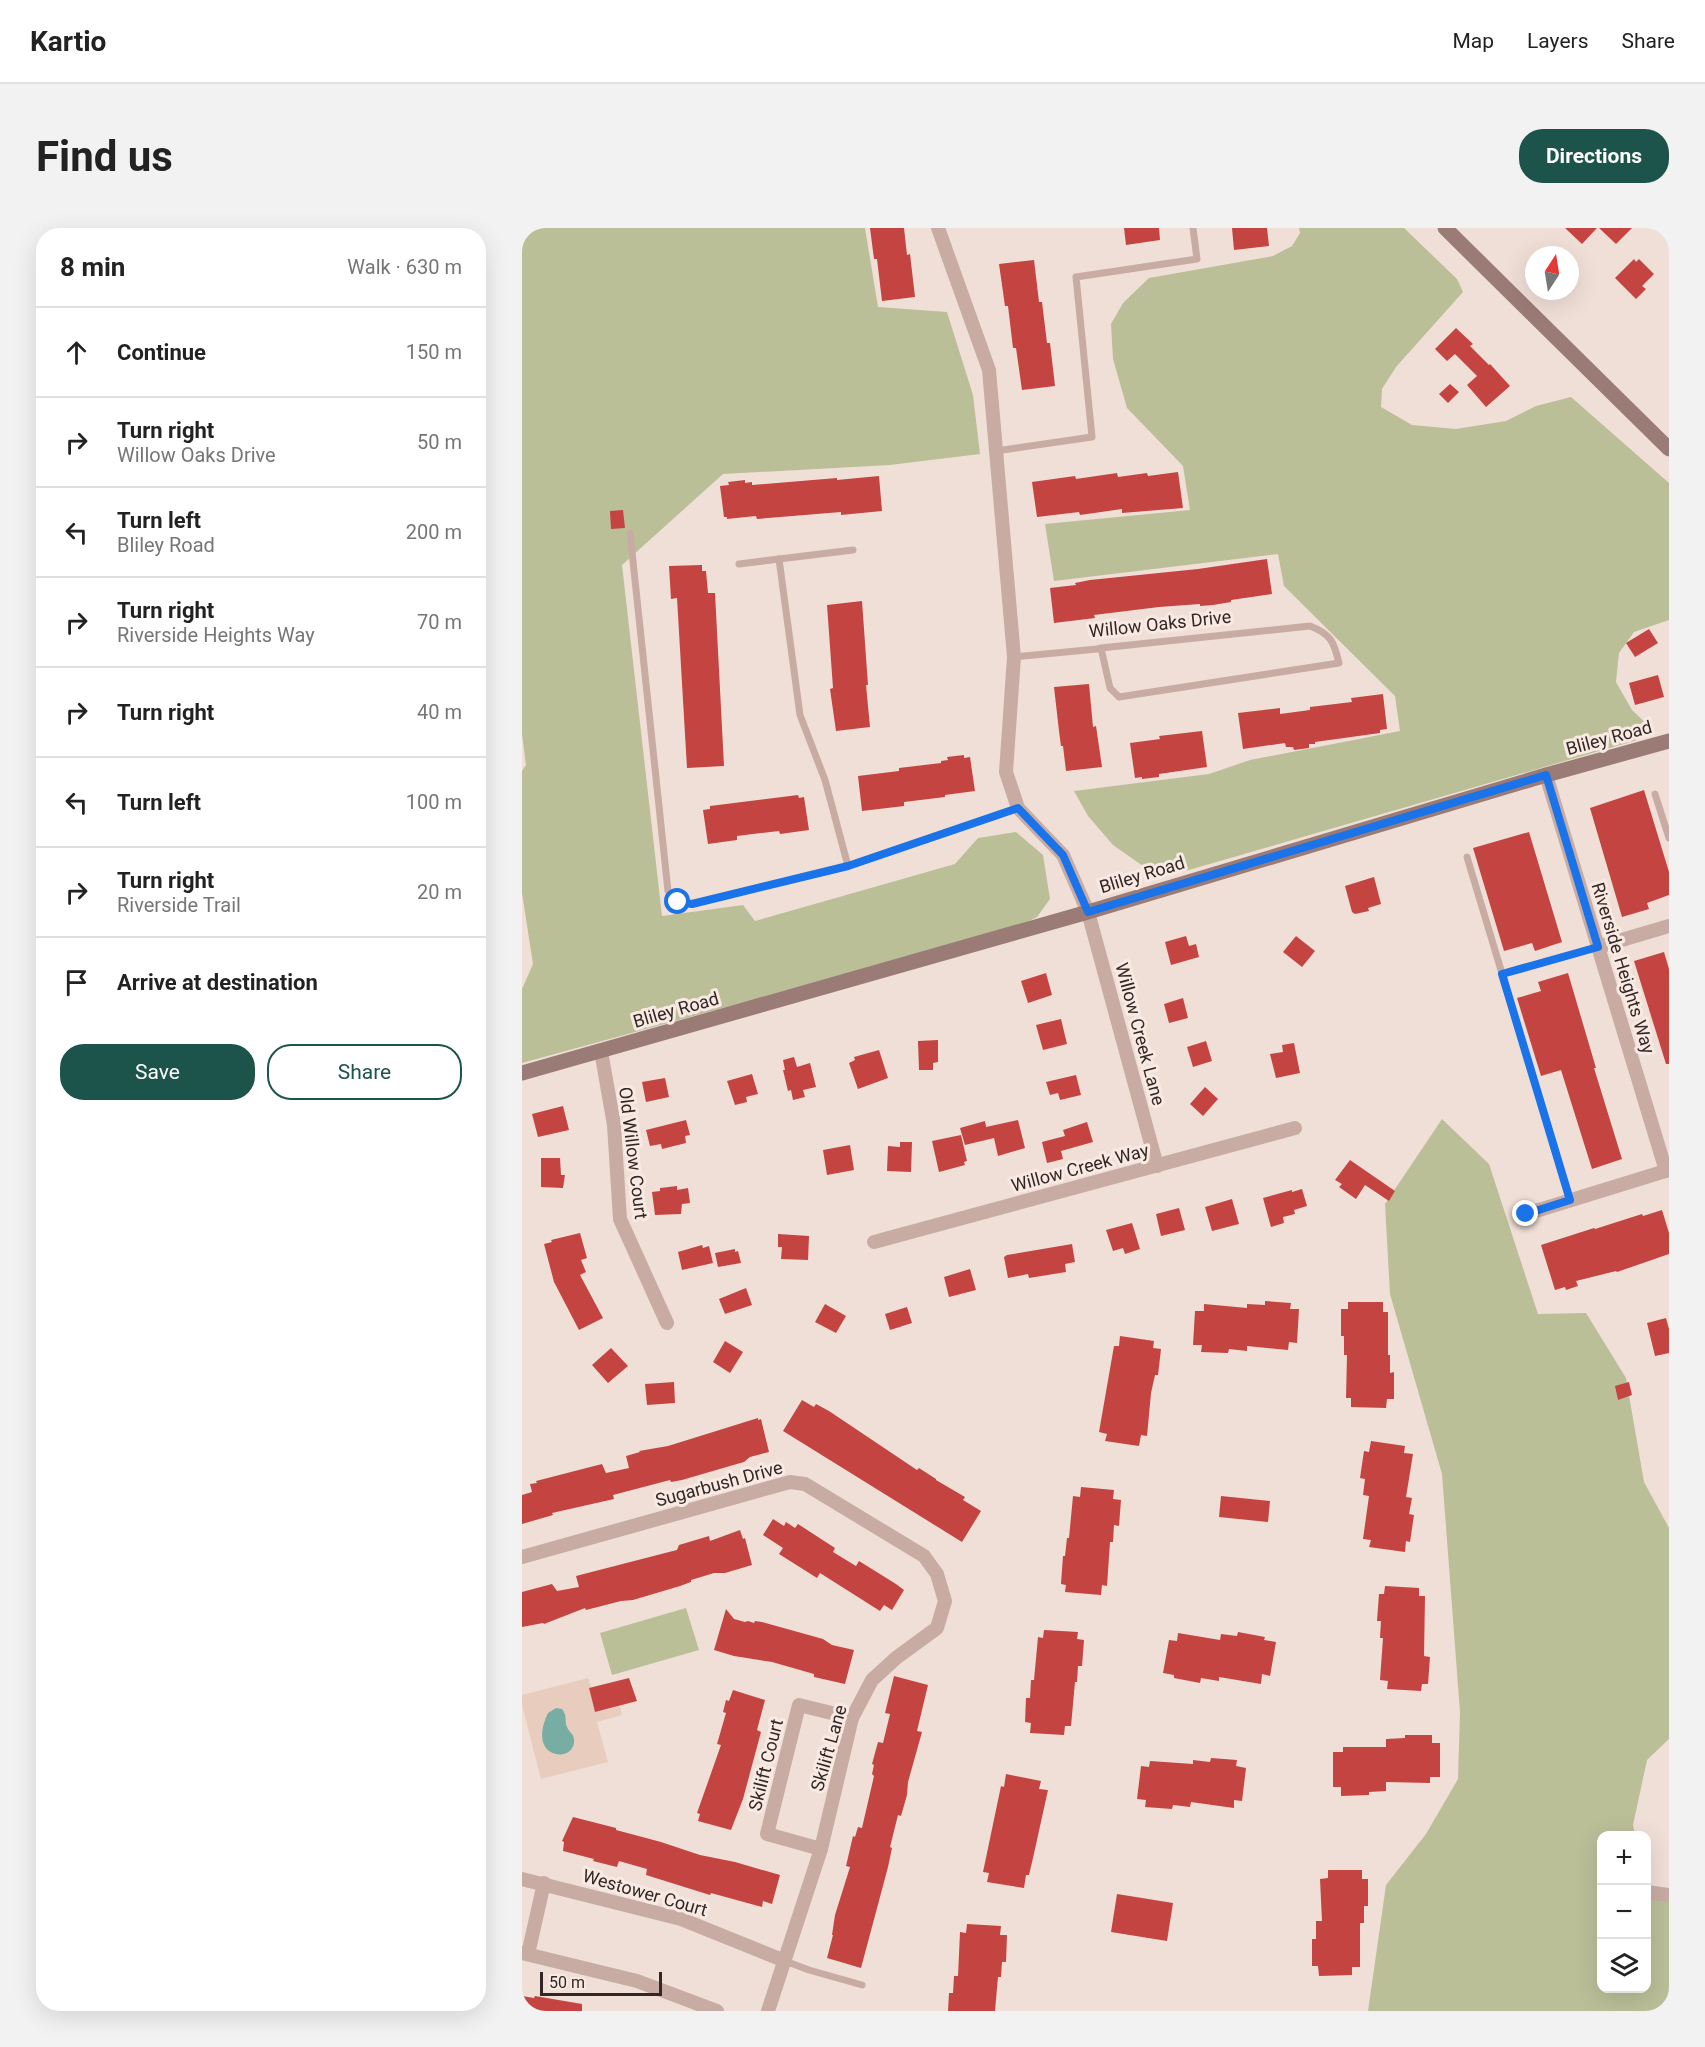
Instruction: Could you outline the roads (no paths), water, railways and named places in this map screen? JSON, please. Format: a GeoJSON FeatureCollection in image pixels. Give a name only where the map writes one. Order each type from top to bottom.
{"type":"FeatureCollection","features":[{"type":"Feature","properties":{"kind":"street"},"geometry":{"type":"LineString","coordinates":[[938,228],[988,370],[1014,657],[1006,772],[1018,808],[1063,855],[1088,912]]}},
{"type":"Feature","properties":{"kind":"street"},"geometry":{"type":"LineString","coordinates":[[1445,228],[1669,449]]}},
{"type":"Feature","properties":{"kind":"street","name":"Bliley Road"},"geometry":{"type":"LineString","coordinates":[[522,1073],[1088,912],[1546,775],[1669,741]]}},
{"type":"Feature","properties":{"kind":"street","name":"Riverside Heights Way"},"geometry":{"type":"LineString","coordinates":[[1546,775],[1667,1171]]}},
{"type":"Feature","properties":{"kind":"street","name":"Willow Creek Lane"},"geometry":{"type":"LineString","coordinates":[[1088,912],[1157,1166]]}},
{"type":"Feature","properties":{"kind":"street"},"geometry":{"type":"LineString","coordinates":[[1598,947],[1669,926]]}},
{"type":"Feature","properties":{"kind":"street","name":"Old Willow Court"},"geometry":{"type":"LineString","coordinates":[[601,1052],[614,1125],[620,1219],[667,1323]]}},
{"type":"Feature","properties":{"kind":"street","name":"Willow Creek Way"},"geometry":{"type":"LineString","coordinates":[[873,1242],[1295,1128]]}},
{"type":"Feature","properties":{"kind":"street"},"geometry":{"type":"LineString","coordinates":[[1526,1214],[1667,1171]]}},
{"type":"Feature","properties":{"kind":"street","name":"Sugarbush Drive"},"geometry":{"type":"LineString","coordinates":[[522,1557],[790,1482],[805,1484],[924,1556],[937,1574]]}},
{"type":"Feature","properties":{"kind":"street","name":"Skilift Lane"},"geometry":{"type":"LineString","coordinates":[[785,1961],[821,1849],[852,1718],[873,1680],[897,1658],[937,1628],[945,1601],[937,1574]]}},
{"type":"Feature","properties":{"kind":"street","name":"Skilift Court"},"geometry":{"type":"LineString","coordinates":[[821,1849],[767,1834],[800,1705],[852,1718]]}},
{"type":"Feature","properties":{"kind":"street","name":"Westower Court"},"geometry":{"type":"LineString","coordinates":[[522,1880],[544,1883],[681,1919],[785,1961]]}},
{"type":"Feature","properties":{"kind":"street"},"geometry":{"type":"LineString","coordinates":[[544,1883],[525,1953],[637,1981],[717,2011]]}},
{"type":"Feature","properties":{"kind":"street"},"geometry":{"type":"LineString","coordinates":[[1651,1893],[1669,1895]]}},
{"type":"Feature","properties":{"kind":"street"},"geometry":{"type":"LineString","coordinates":[[768,2011],[785,1961]]}},
{"type":"Feature","properties":{"kind":"lane"},"geometry":{"type":"LineString","coordinates":[[996,450],[1092,437],[1076,277],[1197,259],[1193,228]]}},
{"type":"Feature","properties":{"kind":"lane"},"geometry":{"type":"LineString","coordinates":[[630,533],[668,891],[678,902],[692,904],[848,866],[1018,808]]}},
{"type":"Feature","properties":{"kind":"lane"},"geometry":{"type":"LineString","coordinates":[[739,564],[853,550]]}},
{"type":"Feature","properties":{"kind":"lane"},"geometry":{"type":"LineString","coordinates":[[779,560],[800,715],[825,780],[848,866]]}},
{"type":"Feature","properties":{"kind":"lane","name":"Willow Oaks Drive"},"geometry":{"type":"LineString","coordinates":[[1014,657],[1310,626],[1324,632],[1335,648],[1339,663],[1119,697],[1110,688],[1101,648]]}},
{"type":"Feature","properties":{"kind":"lane"},"geometry":{"type":"LineString","coordinates":[[1655,794],[1668,833]]}},
{"type":"Feature","properties":{"kind":"lane"},"geometry":{"type":"LineString","coordinates":[[1467,857],[1570,1200]]}},
{"type":"Feature","properties":{"kind":"lane"},"geometry":{"type":"LineString","coordinates":[[1502,974],[1598,947]]}},
{"type":"Feature","properties":{"kind":"lane"},"geometry":{"type":"LineString","coordinates":[[785,1961],[862,1985]]}},
{"type":"Feature","properties":{"kind":"water"},"geometry":{"type":"Polygon","coordinates":[[[556,1708],[564,1712],[567,1727],[574,1739],[573,1747],[561,1754],[547,1749],[543,1741],[543,1729],[548,1713],[556,1708]]]}}]}
